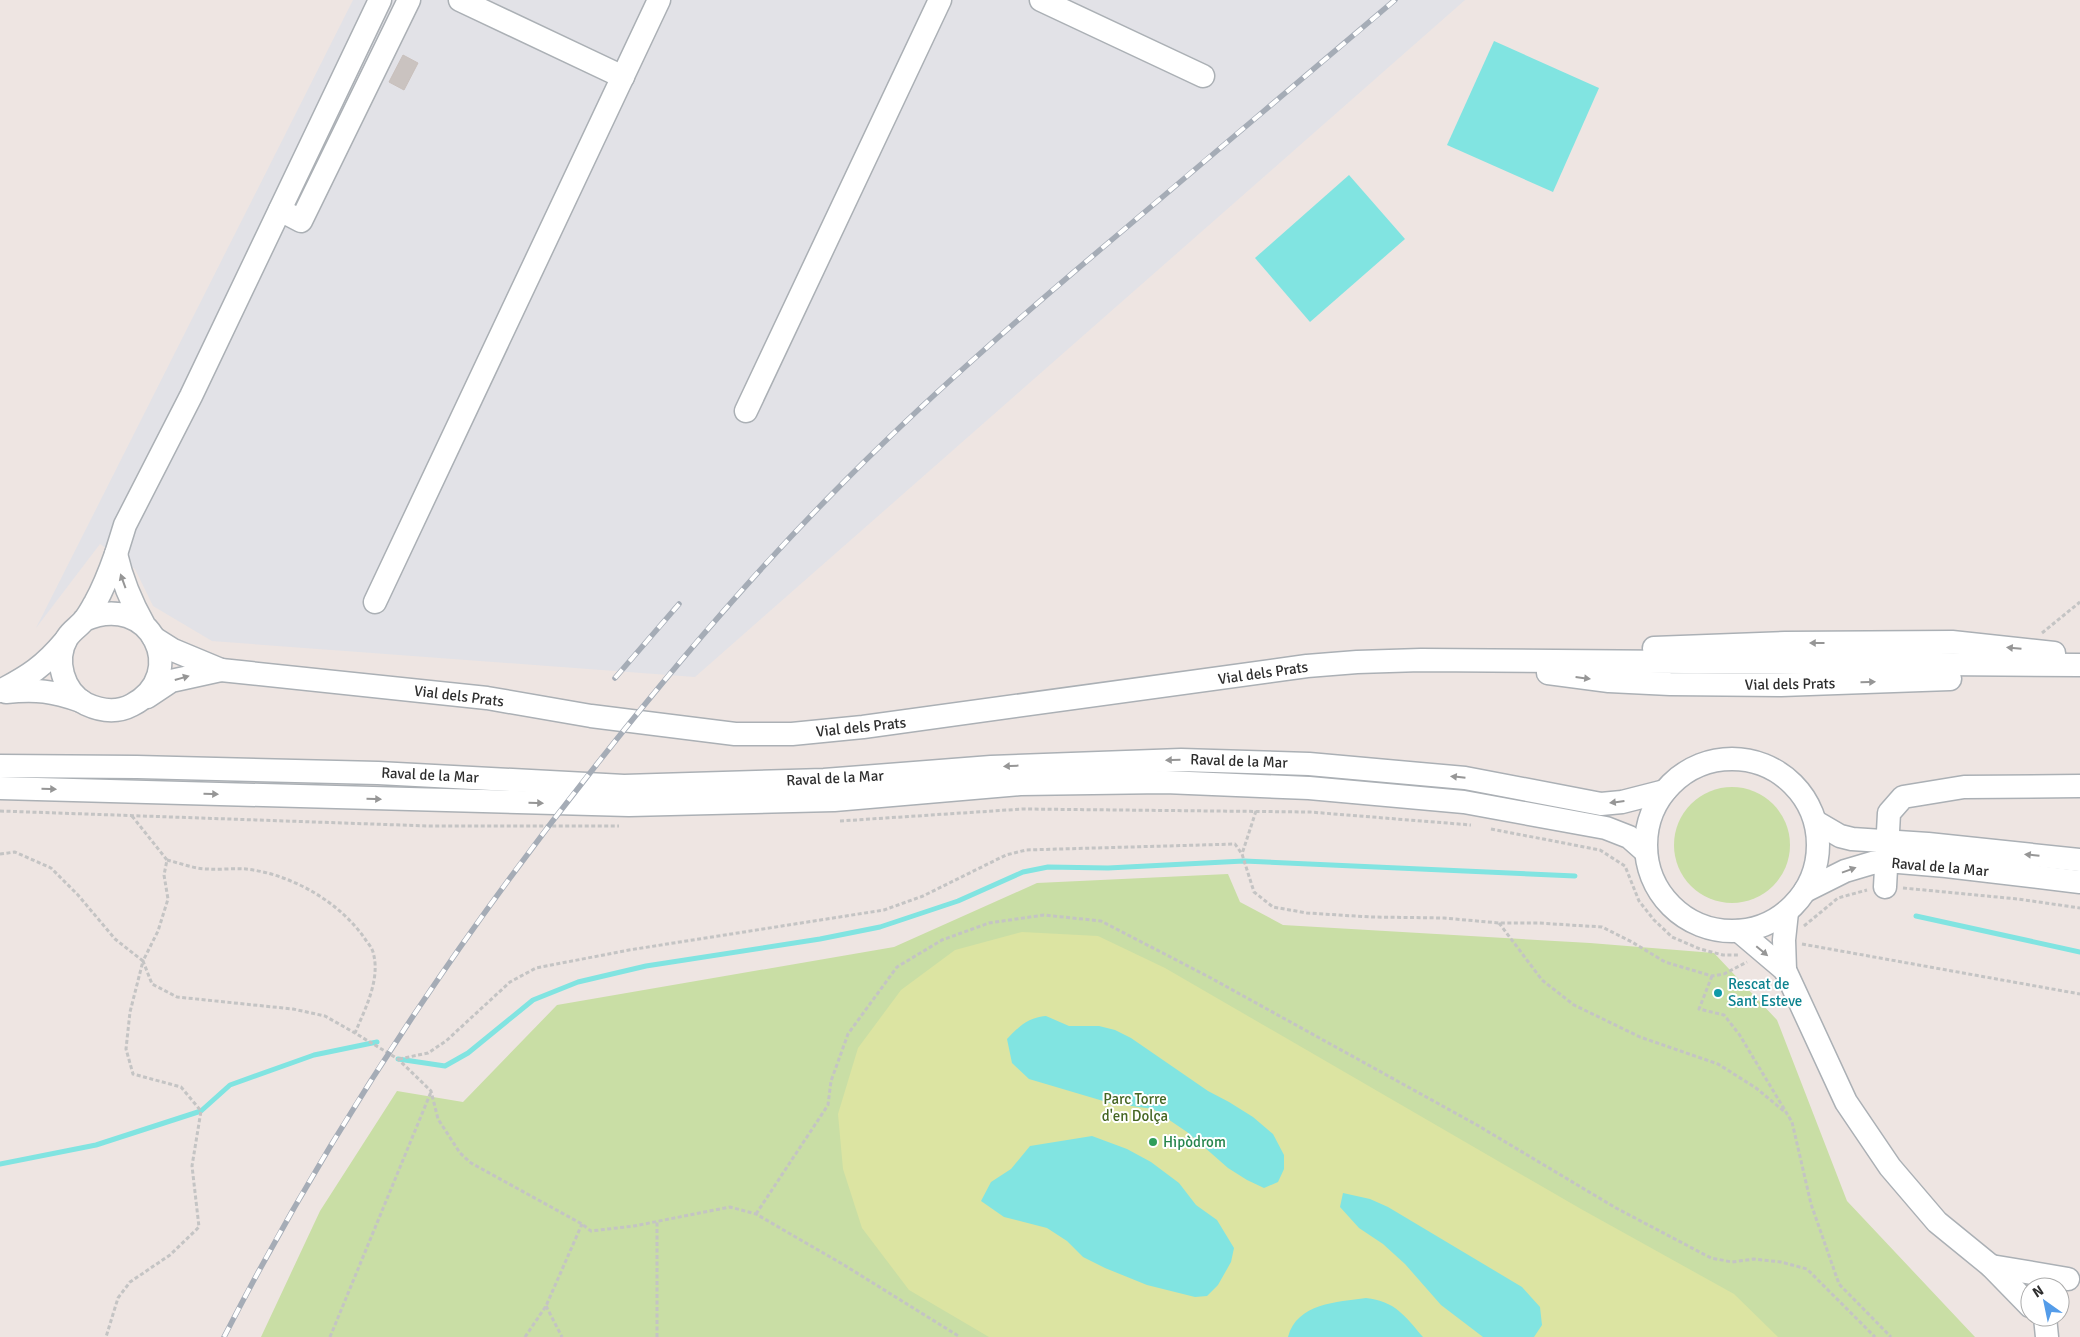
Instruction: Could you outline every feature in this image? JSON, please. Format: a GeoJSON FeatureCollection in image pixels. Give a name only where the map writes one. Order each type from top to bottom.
{"type":"FeatureCollection","features":[{"type":"Feature","properties":{"kind":"street","name":"Vial dels Prats"},"geometry":{"type":"LineString","coordinates":[[0,692],[29,676],[48,661],[74,629],[84,620],[104,586],[125,525],[191,396],[380,0]]}},
{"type":"Feature","properties":{"kind":"street"},"geometry":{"type":"LineString","coordinates":[[280,210],[302,221],[409,0]]}},
{"type":"Feature","properties":{"kind":"street"},"geometry":{"type":"LineString","coordinates":[[460,0],[623,77]]}},
{"type":"Feature","properties":{"kind":"street"},"geometry":{"type":"LineString","coordinates":[[374,602],[660,0]]}},
{"type":"Feature","properties":{"kind":"street"},"geometry":{"type":"LineString","coordinates":[[746,411],[940,0]]}},
{"type":"Feature","properties":{"kind":"street"},"geometry":{"type":"LineString","coordinates":[[1041,0],[1203,76]]}},
{"type":"Feature","properties":{"kind":"street"},"geometry":{"type":"LineString","coordinates":[[116,554],[124,583],[158,650],[159,672],[148,693],[140,701]]}},
{"type":"Feature","properties":{"kind":"street","name":"Vial dels Prats"},"geometry":{"type":"LineString","coordinates":[[84,620],[96,615],[115,613],[133,618],[149,632],[180,653],[221,670]]}},
{"type":"Feature","properties":{"kind":"street"},"geometry":{"type":"LineString","coordinates":[[66,640],[61,662],[63,674],[73,694],[81,701]]}},
{"type":"Feature","properties":{"kind":"street","name":"Vial dels Prats"},"geometry":{"type":"LineString","coordinates":[[1501,661],[1580,652],[1785,643],[1952,642],[2029,649],[2080,657]]}},
{"type":"Feature","properties":{"kind":"street","name":"Vial dels Prats"},"geometry":{"type":"LineString","coordinates":[[1501,661],[1557,675],[1609,681],[1670,684],[1781,685],[2080,672]]}},
{"type":"Feature","properties":{"kind":"street","name":"Vial dels Prats"},"geometry":{"type":"LineString","coordinates":[[0,692],[34,690],[58,693],[95,708],[110,711],[126,708],[171,681],[221,670],[487,698],[600,717],[735,734],[792,734],[882,725],[1307,666],[1357,662],[2080,664]]}},
{"type":"Feature","properties":{"kind":"street","name":"Raval de la Mar"},"geometry":{"type":"LineString","coordinates":[[1723,759],[1750,760],[1775,770],[1791,782],[1805,797],[1816,822],[1818,858],[1812,878],[1805,891],[1787,912],[1772,922],[1756,928],[1722,931],[1705,927],[1690,920],[1676,911],[1664,899],[1649,869],[1646,839],[1650,820],[1657,802],[1665,791],[1680,777],[1697,766],[1723,759]]}},
{"type":"Feature","properties":{"kind":"street","name":"Raval de la Mar"},"geometry":{"type":"LineString","coordinates":[[0,766],[378,772],[624,786],[824,780],[991,767],[1181,760],[1309,764],[1465,778],[1601,804],[1622,802],[1665,791]]}},
{"type":"Feature","properties":{"kind":"street","name":"Raval de la Mar"},"geometry":{"type":"LineString","coordinates":[[0,788],[377,800],[629,805],[834,800],[1020,784],[1165,782],[1309,788],[1464,802],[1606,828],[1629,837],[1646,852]]}},
{"type":"Feature","properties":{"kind":"street"},"geometry":{"type":"LineString","coordinates":[[1886,887],[1890,812],[1903,797],[1964,787],[2080,786]]}},
{"type":"Feature","properties":{"kind":"street","name":"Raval de la Mar"},"geometry":{"type":"LineString","coordinates":[[1816,822],[1840,836],[1946,866],[2080,882]]}},
{"type":"Feature","properties":{"kind":"street","name":"Raval de la Mar"},"geometry":{"type":"LineString","coordinates":[[1805,891],[1845,871],[1872,863],[1888,851],[2080,860]]}},
{"type":"Feature","properties":{"kind":"street"},"geometry":{"type":"LineString","coordinates":[[1787,912],[1784,940],[1785,970],[1846,1102],[1890,1167],[1937,1222],[1991,1266],[2020,1297]]}},
{"type":"Feature","properties":{"kind":"street"},"geometry":{"type":"LineString","coordinates":[[1739,931],[1785,970]]}},
{"type":"Feature","properties":{"kind":"street"},"geometry":{"type":"LineString","coordinates":[[1991,1266],[2052,1277]]}},
{"type":"Feature","properties":{"kind":"path"},"geometry":{"type":"LineString","coordinates":[[2029,649],[2036,639],[2080,602]]}},
{"type":"Feature","properties":{"kind":"path"},"geometry":{"type":"LineString","coordinates":[[839,821],[1023,809],[1310,812],[1480,826]]}},
{"type":"Feature","properties":{"kind":"path"},"geometry":{"type":"LineString","coordinates":[[0,811],[429,826],[624,826]]}},
{"type":"Feature","properties":{"kind":"path"},"geometry":{"type":"LineString","coordinates":[[1242,854],[1256,811]]}},
{"type":"Feature","properties":{"kind":"path"},"geometry":{"type":"LineString","coordinates":[[132,816],[167,860],[206,869],[246,869],[280,878],[306,888],[334,908],[358,930],[373,952],[375,972],[369,999],[355,1033]]}},
{"type":"Feature","properties":{"kind":"path"},"geometry":{"type":"LineString","coordinates":[[1490,828],[1600,850],[1625,866],[1639,901],[1654,920],[1672,937],[1700,950],[1723,955],[1744,956],[1761,951]]}},
{"type":"Feature","properties":{"kind":"path"},"geometry":{"type":"LineString","coordinates":[[398,1059],[428,1054],[446,1041],[510,982],[536,968],[629,950],[884,910],[923,896],[1006,856],[1026,850],[1235,844],[1242,854],[1254,892],[1273,907],[1306,913],[1444,918],[1499,923],[1538,923],[1602,927],[1632,942],[1664,962],[1712,976],[1724,974],[1746,964],[1761,951]]}},
{"type":"Feature","properties":{"kind":"path"},"geometry":{"type":"LineString","coordinates":[[0,854],[15,852],[51,868],[78,894],[115,939],[143,961],[152,984],[177,997],[293,1009],[325,1016],[398,1059],[431,1091],[438,1120],[460,1153],[472,1163],[582,1224],[591,1231],[658,1221],[730,1207],[756,1214],[844,1265],[960,1337]]}},
{"type":"Feature","properties":{"kind":"path"},"geometry":{"type":"LineString","coordinates":[[106,1337],[118,1298],[130,1282],[170,1256],[199,1226],[192,1166],[200,1111],[181,1087],[133,1074],[126,1049],[130,1012],[143,961],[158,931],[168,899],[164,875],[167,860]]}},
{"type":"Feature","properties":{"kind":"path"},"geometry":{"type":"LineString","coordinates":[[1784,940],[1838,898],[1857,892],[1886,887],[2018,899],[2080,908]]}},
{"type":"Feature","properties":{"kind":"path"},"geometry":{"type":"LineString","coordinates":[[756,1214],[828,1105],[831,1081],[848,1034],[897,967],[942,940],[989,923],[1044,915],[1101,921],[1478,1125],[1616,1208],[1711,1258],[1732,1262],[1754,1259],[1781,1262],[1807,1269],[1875,1337]]}},
{"type":"Feature","properties":{"kind":"path"},"geometry":{"type":"LineString","coordinates":[[1499,923],[1542,980],[1574,1005],[1640,1037],[1718,1064],[1756,1088],[1788,1114]]}},
{"type":"Feature","properties":{"kind":"path"},"geometry":{"type":"LineString","coordinates":[[1784,940],[2080,994]]}},
{"type":"Feature","properties":{"kind":"path"},"geometry":{"type":"LineString","coordinates":[[1712,976],[1699,1009],[1724,1015],[1739,1034],[1788,1114],[1792,1122],[1811,1204],[1839,1284],[1891,1337]]}},
{"type":"Feature","properties":{"kind":"path"},"geometry":{"type":"LineString","coordinates":[[330,1337],[431,1091]]}},
{"type":"Feature","properties":{"kind":"path"},"geometry":{"type":"LineString","coordinates":[[657,1337],[658,1221]]}},
{"type":"Feature","properties":{"kind":"path"},"geometry":{"type":"LineString","coordinates":[[525,1337],[546,1306],[582,1224]]}},
{"type":"Feature","properties":{"kind":"path"},"geometry":{"type":"LineString","coordinates":[[546,1306],[562,1337]]}},
{"type":"Feature","properties":{"kind":"shaded area"},"geometry":{"type":"Polygon","coordinates":[[[353,0],[1465,0],[695,677],[212,641],[153,606],[135,569],[100,544],[36,628],[353,0]]]}},
{"type":"Feature","properties":{"kind":"green space"},"geometry":{"type":"Polygon","coordinates":[[[1732,787],[1754,792],[1773,804],[1785,823],[1790,845],[1785,867],[1773,886],[1754,898],[1732,903],[1710,898],[1691,886],[1679,867],[1674,845],[1679,823],[1691,804],[1710,792],[1732,787]]]}},
{"type":"Feature","properties":{"kind":"green space","name":"Parc Torre d'en Dolça"},"geometry":{"type":"Polygon","coordinates":[[[1228,874],[1240,902],[1283,925],[1590,943],[1714,953],[1777,1020],[1847,1201],[1975,1337],[261,1337],[320,1211],[397,1091],[463,1102],[557,1005],[894,947],[1037,883],[1228,874]]]}},
{"type":"Feature","properties":{"kind":"green space","name":"Hipòdrom"},"geometry":{"type":"Polygon","coordinates":[[[1022,932],[1098,936],[1165,968],[1581,1209],[1734,1294],[1778,1337],[989,1337],[909,1290],[862,1228],[843,1169],[838,1114],[858,1048],[901,990],[955,950],[1022,932]]]}},
{"type":"Feature","properties":{"kind":"water"},"geometry":{"type":"Polygon","coordinates":[[[1494,41],[1599,88],[1553,192],[1447,145],[1494,41]]]}},
{"type":"Feature","properties":{"kind":"water"},"geometry":{"type":"Polygon","coordinates":[[[1349,175],[1405,239],[1310,322],[1255,258],[1349,175]]]}},
{"type":"Feature","properties":{"kind":"water"},"geometry":{"type":"Polygon","coordinates":[[[1046,1016],[1069,1026],[1099,1026],[1115,1030],[1131,1038],[1208,1091],[1253,1117],[1273,1134],[1284,1155],[1284,1169],[1278,1182],[1264,1188],[1247,1180],[1228,1168],[1187,1132],[1153,1109],[1110,1103],[1029,1079],[1012,1063],[1007,1039],[1024,1023],[1034,1018],[1046,1016]]]}},
{"type":"Feature","properties":{"kind":"water"},"geometry":{"type":"Polygon","coordinates":[[[1092,1136],[1127,1149],[1151,1162],[1179,1183],[1196,1205],[1217,1220],[1234,1248],[1231,1262],[1218,1285],[1207,1296],[1195,1297],[1147,1285],[1105,1268],[1083,1257],[1067,1241],[1047,1228],[1004,1217],[981,1201],[991,1182],[1011,1169],[1030,1146],[1092,1136]]]}},
{"type":"Feature","properties":{"kind":"water"},"geometry":{"type":"Polygon","coordinates":[[[1343,1193],[1370,1199],[1388,1207],[1522,1287],[1540,1307],[1542,1325],[1534,1337],[1483,1337],[1441,1305],[1405,1264],[1383,1244],[1359,1228],[1340,1207],[1343,1193]]]}},
{"type":"Feature","properties":{"kind":"water"},"geometry":{"type":"Polygon","coordinates":[[[1366,1298],[1385,1302],[1392,1306],[1405,1316],[1423,1337],[1288,1337],[1300,1317],[1309,1311],[1331,1303],[1366,1298]]]}},
{"type":"Feature","properties":{"kind":"building"},"geometry":{"type":"Polygon","coordinates":[[[403,55],[418,63],[404,90],[389,82],[403,55]]]}},
{"type":"Feature","properties":{"kind":"waterway"},"geometry":{"type":"LineString","coordinates":[[398,1059],[445,1066],[468,1053],[533,1000],[578,982],[646,966],[820,939],[880,927],[958,901],[1023,872],[1048,867],[1108,868],[1244,861],[1575,876]]}},
{"type":"Feature","properties":{"kind":"waterway"},"geometry":{"type":"LineString","coordinates":[[1916,916],[2080,952]]}},
{"type":"Feature","properties":{"kind":"waterway"},"geometry":{"type":"LineString","coordinates":[[0,1164],[96,1145],[201,1111],[230,1085],[314,1055],[377,1042]]}},
{"type":"Feature","properties":{"kind":"railway"},"geometry":{"type":"LineString","coordinates":[[224,1337],[306,1187],[350,1114],[444,970],[544,832],[625,729],[711,625],[833,493],[904,423],[977,356],[1395,0]]}},
{"type":"Feature","properties":{"kind":"railway"},"geometry":{"type":"LineString","coordinates":[[615,678],[679,604]]}},
{"type":"Feature","properties":{"kind":"place","name":"Rescat de Sant Esteve"},"geometry":{"type":"Point","coordinates":[1718,993]}},
{"type":"Feature","properties":{"kind":"place","name":"Hipòdrom"},"geometry":{"type":"Point","coordinates":[1153,1142]}}]}
